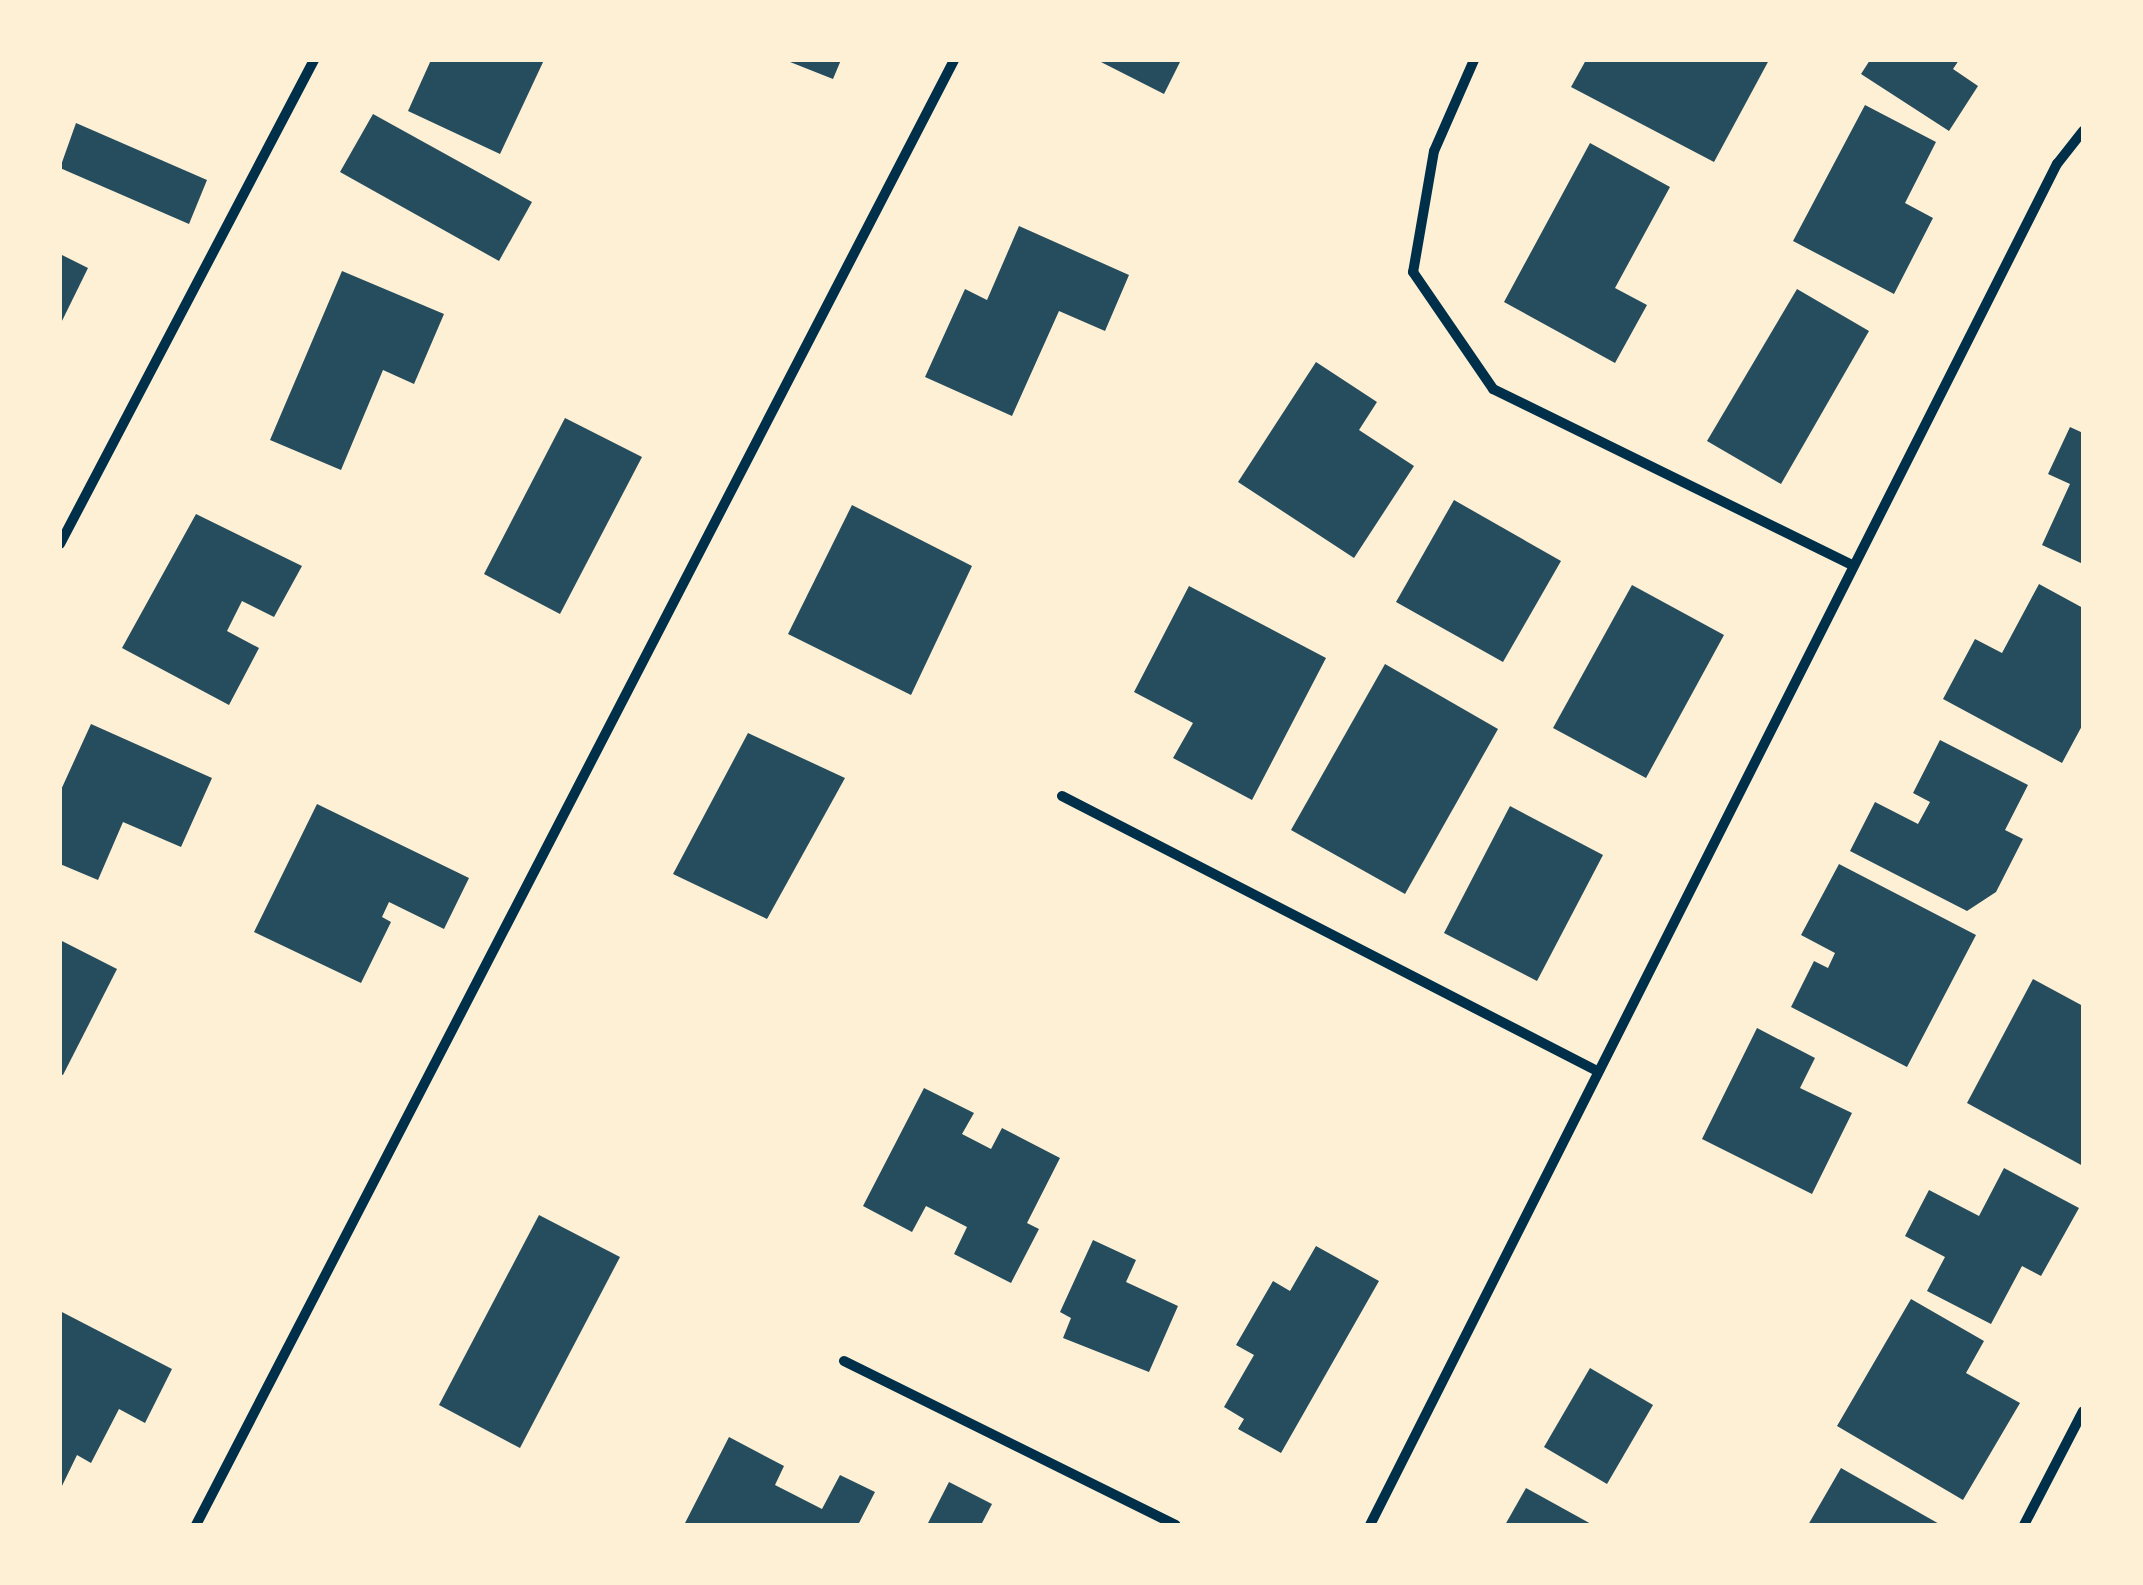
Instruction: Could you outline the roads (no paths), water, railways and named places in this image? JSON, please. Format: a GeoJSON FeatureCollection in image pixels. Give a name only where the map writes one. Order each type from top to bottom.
{"type":"FeatureCollection","features":[{"type":"Feature","properties":{"kind":"street"},"geometry":{"type":"LineString","coordinates":[[60,544],[314,60]]}},
{"type":"Feature","properties":{"kind":"street"},"geometry":{"type":"LineString","coordinates":[[196,1525],[954,60]]}},
{"type":"Feature","properties":{"kind":"street"},"geometry":{"type":"LineString","coordinates":[[1474,60],[1434,151],[1413,272],[1493,389],[1853,566]]}},
{"type":"Feature","properties":{"kind":"street"},"geometry":{"type":"LineString","coordinates":[[1370,1525],[2056,164],[2083,131]]}},
{"type":"Feature","properties":{"kind":"street"},"geometry":{"type":"LineString","coordinates":[[1062,796],[1597,1071]]}},
{"type":"Feature","properties":{"kind":"street"},"geometry":{"type":"LineString","coordinates":[[844,1360],[1176,1525]]}},
{"type":"Feature","properties":{"kind":"street"},"geometry":{"type":"LineString","coordinates":[[2024,1525],[2083,1411]]}}]}
